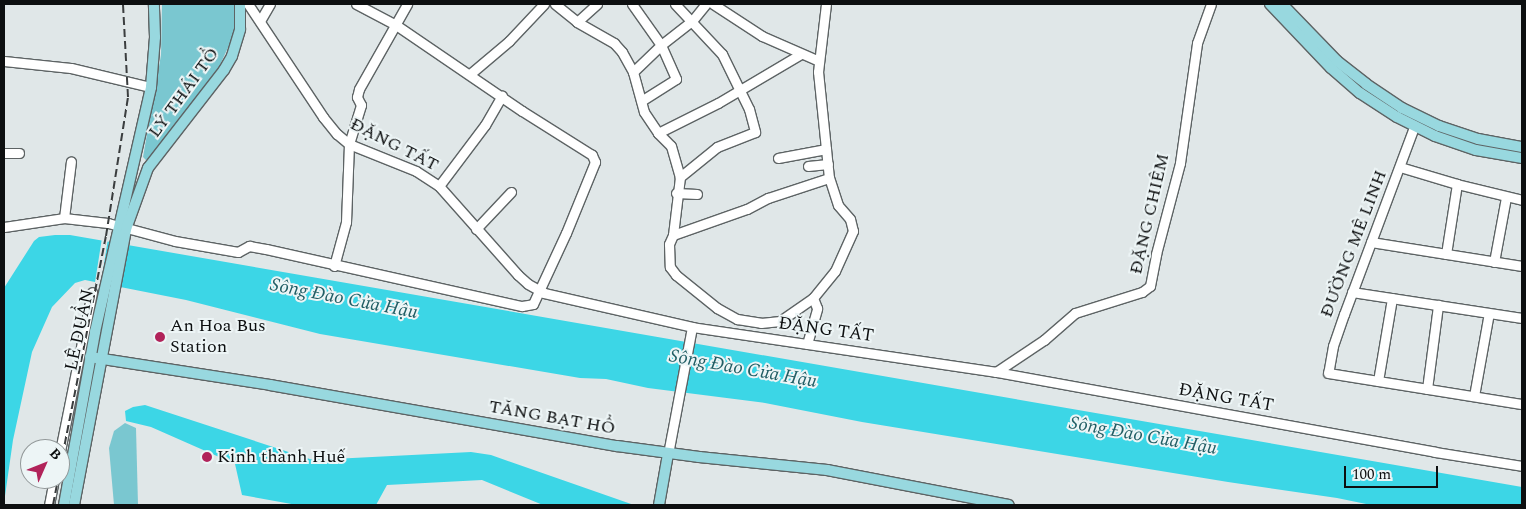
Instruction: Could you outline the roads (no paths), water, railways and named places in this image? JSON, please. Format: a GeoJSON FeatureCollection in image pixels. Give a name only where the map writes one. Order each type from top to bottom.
{"type":"FeatureCollection","features":[{"type":"Feature","properties":{"kind":"main road","name":"LÝ THÁI TỔ"},"geometry":{"type":"LineString","coordinates":[[135,162],[151,86],[155,37],[154,4]]}},
{"type":"Feature","properties":{"kind":"main road","name":"LÝ THÁI TỔ"},"geometry":{"type":"LineString","coordinates":[[148,168],[224,70],[232,56],[240,29],[240,4]]}},
{"type":"Feature","properties":{"kind":"main road"},"geometry":{"type":"LineString","coordinates":[[1270,4],[1331,68],[1414,127],[1476,150],[1522,158]]}},
{"type":"Feature","properties":{"kind":"main road"},"geometry":{"type":"LineString","coordinates":[[1282,4],[1363,89],[1439,126],[1478,139],[1522,147]]}},
{"type":"Feature","properties":{"kind":"main road"},"geometry":{"type":"LineString","coordinates":[[135,162],[148,168]]}},
{"type":"Feature","properties":{"kind":"main road","name":"LÊ DUẨN"},"geometry":{"type":"LineString","coordinates":[[64,505],[90,357],[109,292],[135,162]]}},
{"type":"Feature","properties":{"kind":"main road","name":"LÊ DUẨN"},"geometry":{"type":"LineString","coordinates":[[122,229],[148,168]]}},
{"type":"Feature","properties":{"kind":"main road","name":"LÊ DUẨN"},"geometry":{"type":"LineString","coordinates":[[74,505],[103,359],[109,292]]}},
{"type":"Feature","properties":{"kind":"main road","name":"TĂNG BẠT HỔ"},"geometry":{"type":"LineString","coordinates":[[90,357],[270,385],[668,454],[827,470],[1009,505]]}},
{"type":"Feature","properties":{"kind":"main road"},"geometry":{"type":"LineString","coordinates":[[659,505],[668,454]]}},
{"type":"Feature","properties":{"kind":"street","name":"ĐẶNG TẤT"},"geometry":{"type":"LineString","coordinates":[[248,4],[323,117],[337,134],[349,144],[416,171],[439,186],[518,275],[538,291],[692,327],[996,372],[1435,452],[1522,466]]}},
{"type":"Feature","properties":{"kind":"street"},"geometry":{"type":"LineString","coordinates":[[260,21],[270,4]]}},
{"type":"Feature","properties":{"kind":"street"},"geometry":{"type":"LineString","coordinates":[[334,266],[346,222],[349,144],[361,105],[357,97],[359,89],[396,25],[398,16],[407,4]]}},
{"type":"Feature","properties":{"kind":"street"},"geometry":{"type":"LineString","coordinates":[[470,74],[509,41],[544,4]]}},
{"type":"Feature","properties":{"kind":"street"},"geometry":{"type":"LineString","coordinates":[[555,4],[577,22],[614,43],[633,72],[644,112],[658,133],[671,146],[680,176],[676,193],[673,235],[669,244],[670,267],[689,288],[717,308],[737,319],[761,323],[780,321],[813,298],[835,271],[853,231],[850,220],[838,205],[829,178],[818,72],[826,4]]}},
{"type":"Feature","properties":{"kind":"street"},"geometry":{"type":"LineString","coordinates":[[577,22],[597,4]]}},
{"type":"Feature","properties":{"kind":"street"},"geometry":{"type":"LineString","coordinates":[[632,4],[661,45],[676,78],[641,101]]}},
{"type":"Feature","properties":{"kind":"street"},"geometry":{"type":"LineString","coordinates":[[674,4],[722,54],[749,109],[755,132],[717,147],[680,176]]}},
{"type":"Feature","properties":{"kind":"street"},"geometry":{"type":"LineString","coordinates":[[633,72],[661,45],[692,21],[706,4]]}},
{"type":"Feature","properties":{"kind":"street"},"geometry":{"type":"LineString","coordinates":[[714,4],[762,36],[819,61]]}},
{"type":"Feature","properties":{"kind":"street","name":"ĐẶNG CHIÊM"},"geometry":{"type":"LineString","coordinates":[[996,372],[1044,340],[1075,313],[1142,292],[1150,286],[1156,254],[1180,163],[1197,43],[1211,4]]}},
{"type":"Feature","properties":{"kind":"street"},"geometry":{"type":"LineString","coordinates":[[4,226],[64,218],[238,252],[249,246],[257,247],[334,266],[522,306],[533,304],[566,233],[595,162],[588,152],[522,111],[502,95],[396,25],[362,5]]}},
{"type":"Feature","properties":{"kind":"street"},"geometry":{"type":"LineString","coordinates":[[658,133],[739,90],[800,54]]}},
{"type":"Feature","properties":{"kind":"street"},"geometry":{"type":"LineString","coordinates":[[4,61],[71,68],[151,86]]}},
{"type":"Feature","properties":{"kind":"street"},"geometry":{"type":"LineString","coordinates":[[439,186],[485,125],[502,95]]}},
{"type":"Feature","properties":{"kind":"street","name":"ĐƯỜNG MÊ LINH"},"geometry":{"type":"LineString","coordinates":[[1378,381],[1328,373],[1333,346],[1414,127]]}},
{"type":"Feature","properties":{"kind":"street"},"geometry":{"type":"LineString","coordinates":[[778,158],[826,149]]}},
{"type":"Feature","properties":{"kind":"street"},"geometry":{"type":"LineString","coordinates":[[4,153],[19,153]]}},
{"type":"Feature","properties":{"kind":"street"},"geometry":{"type":"LineString","coordinates":[[64,218],[72,161]]}},
{"type":"Feature","properties":{"kind":"street"},"geometry":{"type":"LineString","coordinates":[[808,166],[828,164]]}},
{"type":"Feature","properties":{"kind":"street"},"geometry":{"type":"LineString","coordinates":[[1400,167],[1522,200]]}},
{"type":"Feature","properties":{"kind":"street"},"geometry":{"type":"LineString","coordinates":[[673,235],[747,208],[768,198],[829,178]]}},
{"type":"Feature","properties":{"kind":"street"},"geometry":{"type":"LineString","coordinates":[[1446,254],[1458,184]]}},
{"type":"Feature","properties":{"kind":"street"},"geometry":{"type":"LineString","coordinates":[[476,229],[511,192]]}},
{"type":"Feature","properties":{"kind":"street"},"geometry":{"type":"LineString","coordinates":[[676,193],[697,194]]}},
{"type":"Feature","properties":{"kind":"street"},"geometry":{"type":"LineString","coordinates":[[1494,262],[1506,197]]}},
{"type":"Feature","properties":{"kind":"street"},"geometry":{"type":"LineString","coordinates":[[1371,242],[1522,266]]}},
{"type":"Feature","properties":{"kind":"street"},"geometry":{"type":"LineString","coordinates":[[62,439],[92,292]]}},
{"type":"Feature","properties":{"kind":"street"},"geometry":{"type":"LineString","coordinates":[[1352,292],[1522,318]]}},
{"type":"Feature","properties":{"kind":"street"},"geometry":{"type":"LineString","coordinates":[[808,344],[817,308],[813,298]]}},
{"type":"Feature","properties":{"kind":"street"},"geometry":{"type":"LineString","coordinates":[[1392,298],[1378,381],[1522,404]]}},
{"type":"Feature","properties":{"kind":"street"},"geometry":{"type":"LineString","coordinates":[[1426,389],[1438,305]]}},
{"type":"Feature","properties":{"kind":"street"},"geometry":{"type":"LineString","coordinates":[[1474,396],[1489,313]]}},
{"type":"Feature","properties":{"kind":"street"},"geometry":{"type":"LineString","coordinates":[[668,454],[692,327]]}},
{"type":"Feature","properties":{"kind":"street"},"geometry":{"type":"LineString","coordinates":[[49,505],[52,489]]}},
{"type":"Feature","properties":{"kind":"water","name":"Sông Đào Cửa Hậu"},"geometry":{"type":"Polygon","coordinates":[[[70,235],[1522,487],[1522,505],[1371,505],[862,422],[765,403],[648,388],[606,379],[580,378],[320,334],[186,300],[85,280],[75,283],[52,307],[32,352],[13,440],[4,503],[4,288],[34,241],[39,237],[70,235]]]}},
{"type":"Feature","properties":{"kind":"water"},"geometry":{"type":"Polygon","coordinates":[[[145,405],[313,460],[471,452],[491,455],[634,505],[543,505],[482,480],[387,485],[376,505],[297,505],[242,495],[235,464],[151,427],[126,421],[125,411],[133,407],[145,405]]]}},
{"type":"Feature","properties":{"kind":"railway"},"geometry":{"type":"LineString","coordinates":[[66,439],[106,236],[128,97],[123,4]]}},
{"type":"Feature","properties":{"kind":"railway"},"geometry":{"type":"LineString","coordinates":[[53,505],[56,489]]}},
{"type":"Feature","properties":{"kind":"place","name":"An Hoa Bus Station"},"geometry":{"type":"Point","coordinates":[160,337]}},
{"type":"Feature","properties":{"kind":"place","name":"Kinh thành Huế"},"geometry":{"type":"Point","coordinates":[207,457]}}]}
